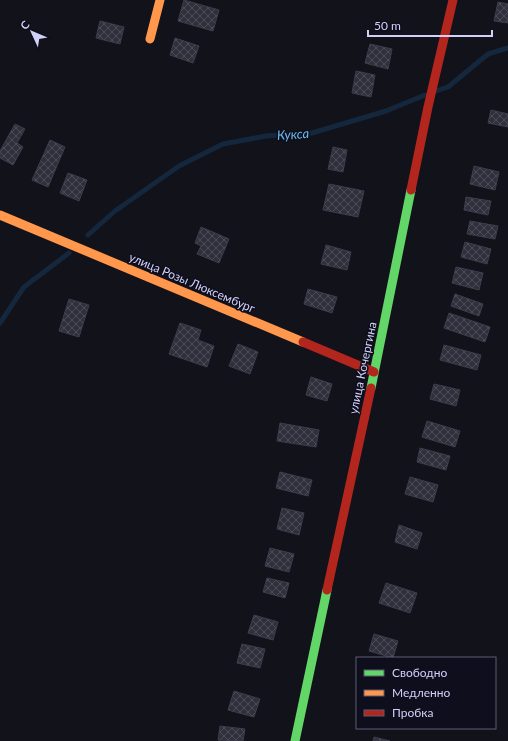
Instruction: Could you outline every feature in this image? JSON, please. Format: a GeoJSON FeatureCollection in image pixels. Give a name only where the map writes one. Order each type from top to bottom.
{"type":"FeatureCollection","features":[{"type":"Feature","properties":{"kind":"street"},"geometry":{"type":"LineString","coordinates":[[150,39],[160,0]]}},
{"type":"Feature","properties":{"kind":"street","name":"улица Кочергина"},"geometry":{"type":"LineString","coordinates":[[295,741],[374,372],[428,107],[453,0]]}},
{"type":"Feature","properties":{"kind":"street","name":"улица Розы Люксембург"},"geometry":{"type":"LineString","coordinates":[[0,216],[374,372]]}},
{"type":"Feature","properties":{"kind":"building"},"geometry":{"type":"Polygon","coordinates":[[[184,0],[219,10],[213,31],[178,21],[184,0]]]}},
{"type":"Feature","properties":{"kind":"building"},"geometry":{"type":"Polygon","coordinates":[[[498,2],[508,4],[508,23],[494,21],[498,2]]]}},
{"type":"Feature","properties":{"kind":"building"},"geometry":{"type":"Polygon","coordinates":[[[100,21],[124,27],[120,44],[96,38],[100,21]]]}},
{"type":"Feature","properties":{"kind":"building"},"geometry":{"type":"Polygon","coordinates":[[[175,38],[199,46],[193,63],[170,55],[175,38]]]}},
{"type":"Feature","properties":{"kind":"building"},"geometry":{"type":"Polygon","coordinates":[[[370,44],[392,49],[388,69],[365,63],[370,44]]]}},
{"type":"Feature","properties":{"kind":"building"},"geometry":{"type":"Polygon","coordinates":[[[356,71],[375,75],[371,97],[352,93],[356,71]]]}},
{"type":"Feature","properties":{"kind":"building"},"geometry":{"type":"Polygon","coordinates":[[[491,110],[508,114],[508,127],[488,123],[491,110]]]}},
{"type":"Feature","properties":{"kind":"building"},"geometry":{"type":"Polygon","coordinates":[[[15,124],[25,129],[17,143],[23,147],[13,165],[0,158],[0,151],[15,124]]]}},
{"type":"Feature","properties":{"kind":"building"},"geometry":{"type":"Polygon","coordinates":[[[50,140],[65,147],[48,187],[32,180],[50,140]]]}},
{"type":"Feature","properties":{"kind":"building"},"geometry":{"type":"Polygon","coordinates":[[[333,147],[347,150],[343,172],[328,169],[333,147]]]}},
{"type":"Feature","properties":{"kind":"building"},"geometry":{"type":"Polygon","coordinates":[[[474,166],[499,172],[495,190],[470,184],[474,166]]]}},
{"type":"Feature","properties":{"kind":"building"},"geometry":{"type":"Polygon","coordinates":[[[68,173],[87,180],[79,201],[60,193],[68,173]]]}},
{"type":"Feature","properties":{"kind":"building"},"geometry":{"type":"Polygon","coordinates":[[[329,184],[364,191],[358,217],[323,210],[329,184]]]}},
{"type":"Feature","properties":{"kind":"building"},"geometry":{"type":"Polygon","coordinates":[[[466,197],[491,201],[488,215],[464,210],[466,197]]]}},
{"type":"Feature","properties":{"kind":"building"},"geometry":{"type":"Polygon","coordinates":[[[470,221],[498,226],[495,239],[467,234],[470,221]]]}},
{"type":"Feature","properties":{"kind":"building"},"geometry":{"type":"Polygon","coordinates":[[[201,227],[229,239],[219,263],[197,254],[201,246],[195,243],[201,227]]]}},
{"type":"Feature","properties":{"kind":"building"},"geometry":{"type":"Polygon","coordinates":[[[465,242],[491,249],[487,264],[461,257],[465,242]]]}},
{"type":"Feature","properties":{"kind":"building"},"geometry":{"type":"Polygon","coordinates":[[[326,245],[351,252],[347,270],[321,264],[326,245]]]}},
{"type":"Feature","properties":{"kind":"building"},"geometry":{"type":"Polygon","coordinates":[[[456,267],[483,273],[479,290],[452,283],[456,267]]]}},
{"type":"Feature","properties":{"kind":"building"},"geometry":{"type":"Polygon","coordinates":[[[308,289],[337,297],[332,313],[304,304],[308,289]]]}},
{"type":"Feature","properties":{"kind":"building"},"geometry":{"type":"Polygon","coordinates":[[[455,294],[483,304],[479,316],[451,306],[455,294]]]}},
{"type":"Feature","properties":{"kind":"building"},"geometry":{"type":"Polygon","coordinates":[[[69,299],[89,305],[79,337],[59,331],[69,299]]]}},
{"type":"Feature","properties":{"kind":"building"},"geometry":{"type":"Polygon","coordinates":[[[449,313],[490,327],[485,342],[444,328],[449,313]]]}},
{"type":"Feature","properties":{"kind":"building"},"geometry":{"type":"Polygon","coordinates":[[[180,323],[201,330],[198,340],[214,346],[207,367],[169,354],[180,323]]]}},
{"type":"Feature","properties":{"kind":"building"},"geometry":{"type":"Polygon","coordinates":[[[238,344],[258,352],[250,374],[229,366],[238,344]]]}},
{"type":"Feature","properties":{"kind":"building"},"geometry":{"type":"Polygon","coordinates":[[[444,345],[481,355],[477,370],[440,360],[444,345]]]}},
{"type":"Feature","properties":{"kind":"building"},"geometry":{"type":"Polygon","coordinates":[[[311,377],[332,384],[327,401],[306,395],[311,377]]]}},
{"type":"Feature","properties":{"kind":"building"},"geometry":{"type":"Polygon","coordinates":[[[434,384],[460,390],[456,406],[430,399],[434,384]]]}},
{"type":"Feature","properties":{"kind":"building"},"geometry":{"type":"Polygon","coordinates":[[[427,421],[460,431],[455,447],[422,437],[427,421]]]}},
{"type":"Feature","properties":{"kind":"building"},"geometry":{"type":"Polygon","coordinates":[[[280,423],[319,430],[316,447],[277,441],[280,423]]]}},
{"type":"Feature","properties":{"kind":"building"},"geometry":{"type":"Polygon","coordinates":[[[420,448],[450,456],[446,470],[417,462],[420,448]]]}},
{"type":"Feature","properties":{"kind":"building"},"geometry":{"type":"Polygon","coordinates":[[[280,472],[312,480],[308,496],[276,488],[280,472]]]}},
{"type":"Feature","properties":{"kind":"building"},"geometry":{"type":"Polygon","coordinates":[[[410,477],[438,485],[433,502],[405,494],[410,477]]]}},
{"type":"Feature","properties":{"kind":"building"},"geometry":{"type":"Polygon","coordinates":[[[282,508],[304,513],[299,535],[277,529],[282,508]]]}},
{"type":"Feature","properties":{"kind":"building"},"geometry":{"type":"Polygon","coordinates":[[[399,525],[422,533],[417,549],[395,542],[399,525]]]}},
{"type":"Feature","properties":{"kind":"building"},"geometry":{"type":"Polygon","coordinates":[[[270,548],[294,554],[289,572],[265,566],[270,548]]]}},
{"type":"Feature","properties":{"kind":"building"},"geometry":{"type":"Polygon","coordinates":[[[267,578],[289,583],[285,598],[263,592],[267,578]]]}},
{"type":"Feature","properties":{"kind":"building"},"geometry":{"type":"Polygon","coordinates":[[[386,583],[417,593],[410,613],[379,603],[386,583]]]}},
{"type":"Feature","properties":{"kind":"building"},"geometry":{"type":"Polygon","coordinates":[[[254,615],[278,622],[273,640],[248,633],[254,615]]]}},
{"type":"Feature","properties":{"kind":"building"},"geometry":{"type":"Polygon","coordinates":[[[374,634],[398,641],[393,657],[369,651],[374,634]]]}},
{"type":"Feature","properties":{"kind":"building"},"geometry":{"type":"Polygon","coordinates":[[[242,644],[265,649],[260,668],[237,663],[242,644]]]}},
{"type":"Feature","properties":{"kind":"building"},"geometry":{"type":"Polygon","coordinates":[[[234,691],[260,699],[254,717],[228,710],[234,691]]]}},
{"type":"Feature","properties":{"kind":"building"},"geometry":{"type":"Polygon","coordinates":[[[220,726],[245,729],[243,741],[218,740],[220,726]]]}},
{"type":"Feature","properties":{"kind":"building"},"geometry":{"type":"Polygon","coordinates":[[[374,737],[390,741],[373,741],[374,737]]]}},
{"type":"Feature","properties":{"kind":"waterway","name":"Кукса"},"geometry":{"type":"LineString","coordinates":[[436,91],[448,87],[488,54],[508,48]]}},
{"type":"Feature","properties":{"kind":"waterway","name":"Кукса"},"geometry":{"type":"LineString","coordinates":[[88,235],[115,211],[179,166],[223,144],[266,136],[312,133],[386,111],[425,95]]}},
{"type":"Feature","properties":{"kind":"waterway","name":"Кукса"},"geometry":{"type":"LineString","coordinates":[[0,323],[24,287],[69,253]]}},
{"type":"Feature","properties":{"kind":"traffic: fast"},"geometry":{"type":"LineString","coordinates":[[371,388],[411,190]]}},
{"type":"Feature","properties":{"kind":"traffic: fast"},"geometry":{"type":"LineString","coordinates":[[295,741],[327,590]]}},
{"type":"Feature","properties":{"kind":"traffic: slow"},"geometry":{"type":"LineString","coordinates":[[150,39],[160,0]]}},
{"type":"Feature","properties":{"kind":"traffic: slow"},"geometry":{"type":"LineString","coordinates":[[0,215],[303,342]]}},
{"type":"Feature","properties":{"kind":"traffic: jam"},"geometry":{"type":"LineString","coordinates":[[411,190],[428,107],[453,0]]}},
{"type":"Feature","properties":{"kind":"traffic: jam"},"geometry":{"type":"LineString","coordinates":[[303,342],[374,372]]}},
{"type":"Feature","properties":{"kind":"traffic: jam"},"geometry":{"type":"LineString","coordinates":[[327,590],[371,388]]}}]}
